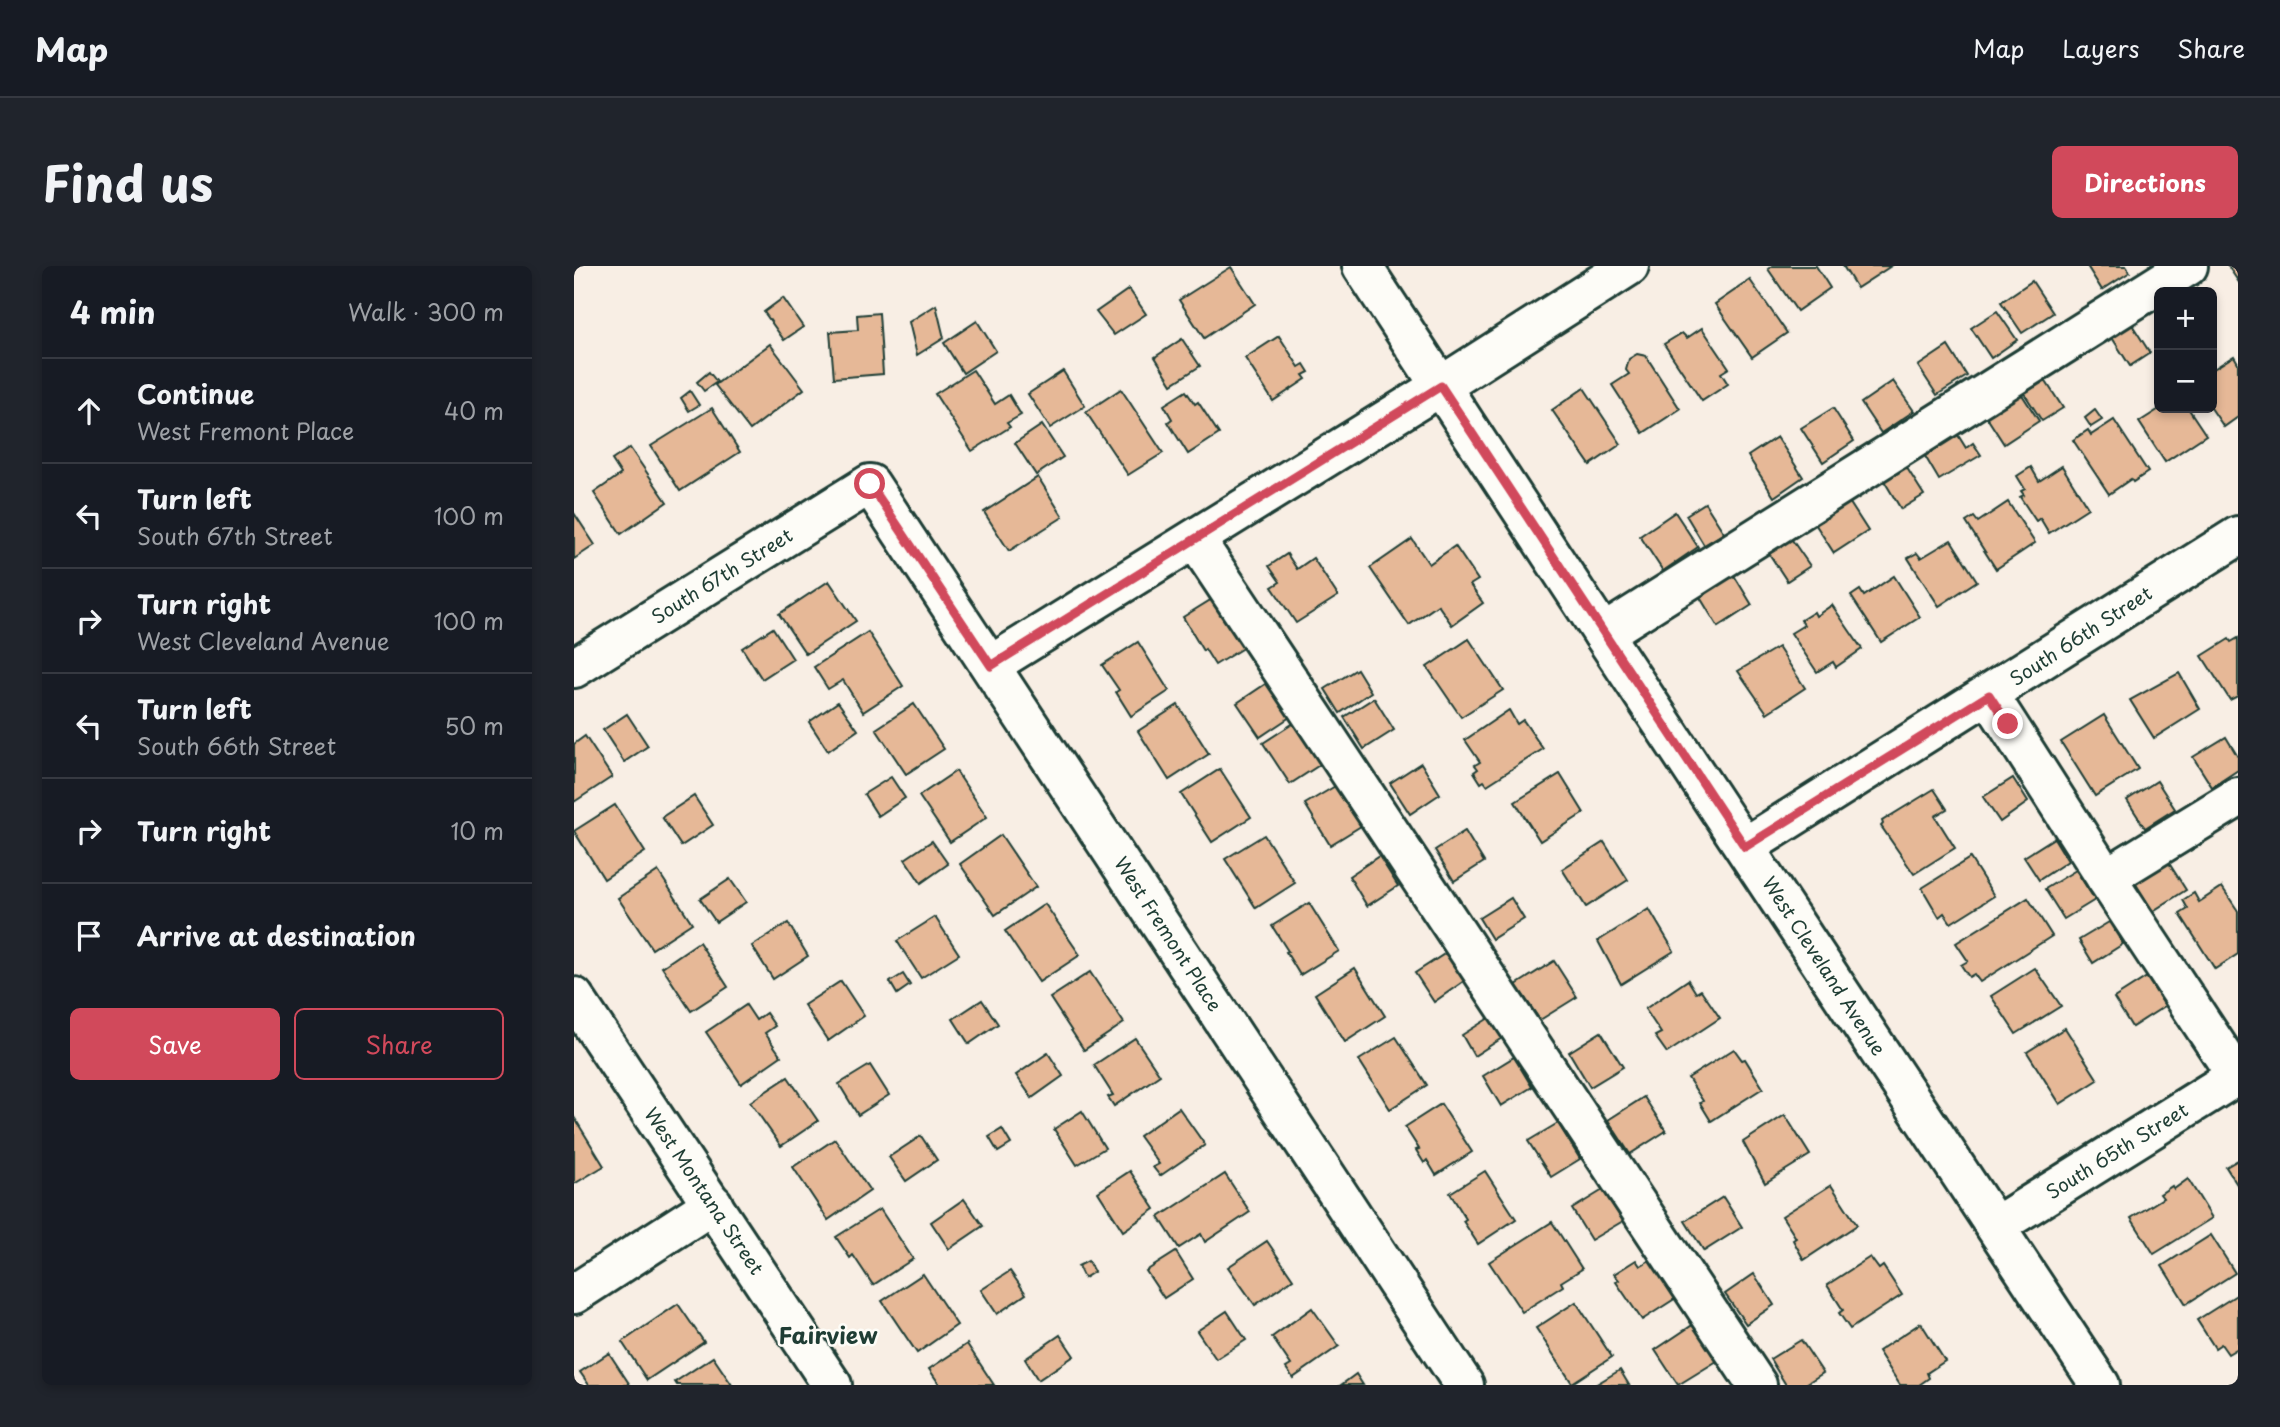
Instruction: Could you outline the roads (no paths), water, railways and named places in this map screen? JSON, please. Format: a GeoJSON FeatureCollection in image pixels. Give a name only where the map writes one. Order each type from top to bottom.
{"type":"FeatureCollection","features":[{"type":"Feature","properties":{"kind":"street","name":"West Cleveland Avenue"},"geometry":{"type":"LineString","coordinates":[[1362,266],[2100,1385]]}},
{"type":"Feature","properties":{"kind":"street"},"geometry":{"type":"LineString","coordinates":[[991,666],[1629,266]]}},
{"type":"Feature","properties":{"kind":"street"},"geometry":{"type":"LineString","coordinates":[[1603,634],[2188,266]]}},
{"type":"Feature","properties":{"kind":"street","name":"West Fremont Place"},"geometry":{"type":"LineString","coordinates":[[870,484],[1464,1385]]}},
{"type":"Feature","properties":{"kind":"street","name":"South 67th Street"},"geometry":{"type":"LineString","coordinates":[[574,668],[870,484]]}},
{"type":"Feature","properties":{"kind":"street","name":"South 66th Street"},"geometry":{"type":"LineString","coordinates":[[1745,847],[2238,536]]}},
{"type":"Feature","properties":{"kind":"street"},"geometry":{"type":"LineString","coordinates":[[1195,539],[1757,1385]]}},
{"type":"Feature","properties":{"kind":"street"},"geometry":{"type":"LineString","coordinates":[[1989,695],[2106,878],[2238,1076]]}},
{"type":"Feature","properties":{"kind":"street"},"geometry":{"type":"LineString","coordinates":[[2106,878],[2238,797]]}},
{"type":"Feature","properties":{"kind":"street","name":"West Montana Street"},"geometry":{"type":"LineString","coordinates":[[574,997],[832,1385]]}},
{"type":"Feature","properties":{"kind":"street","name":"South 65th Street"},"geometry":{"type":"LineString","coordinates":[[1996,1226],[2238,1076]]}},
{"type":"Feature","properties":{"kind":"street"},"geometry":{"type":"LineString","coordinates":[[574,1294],[713,1204]]}},
{"type":"Feature","properties":{"kind":"district","name":"Fairview"},"geometry":{"type":"Point","coordinates":[828,1336]}}]}
